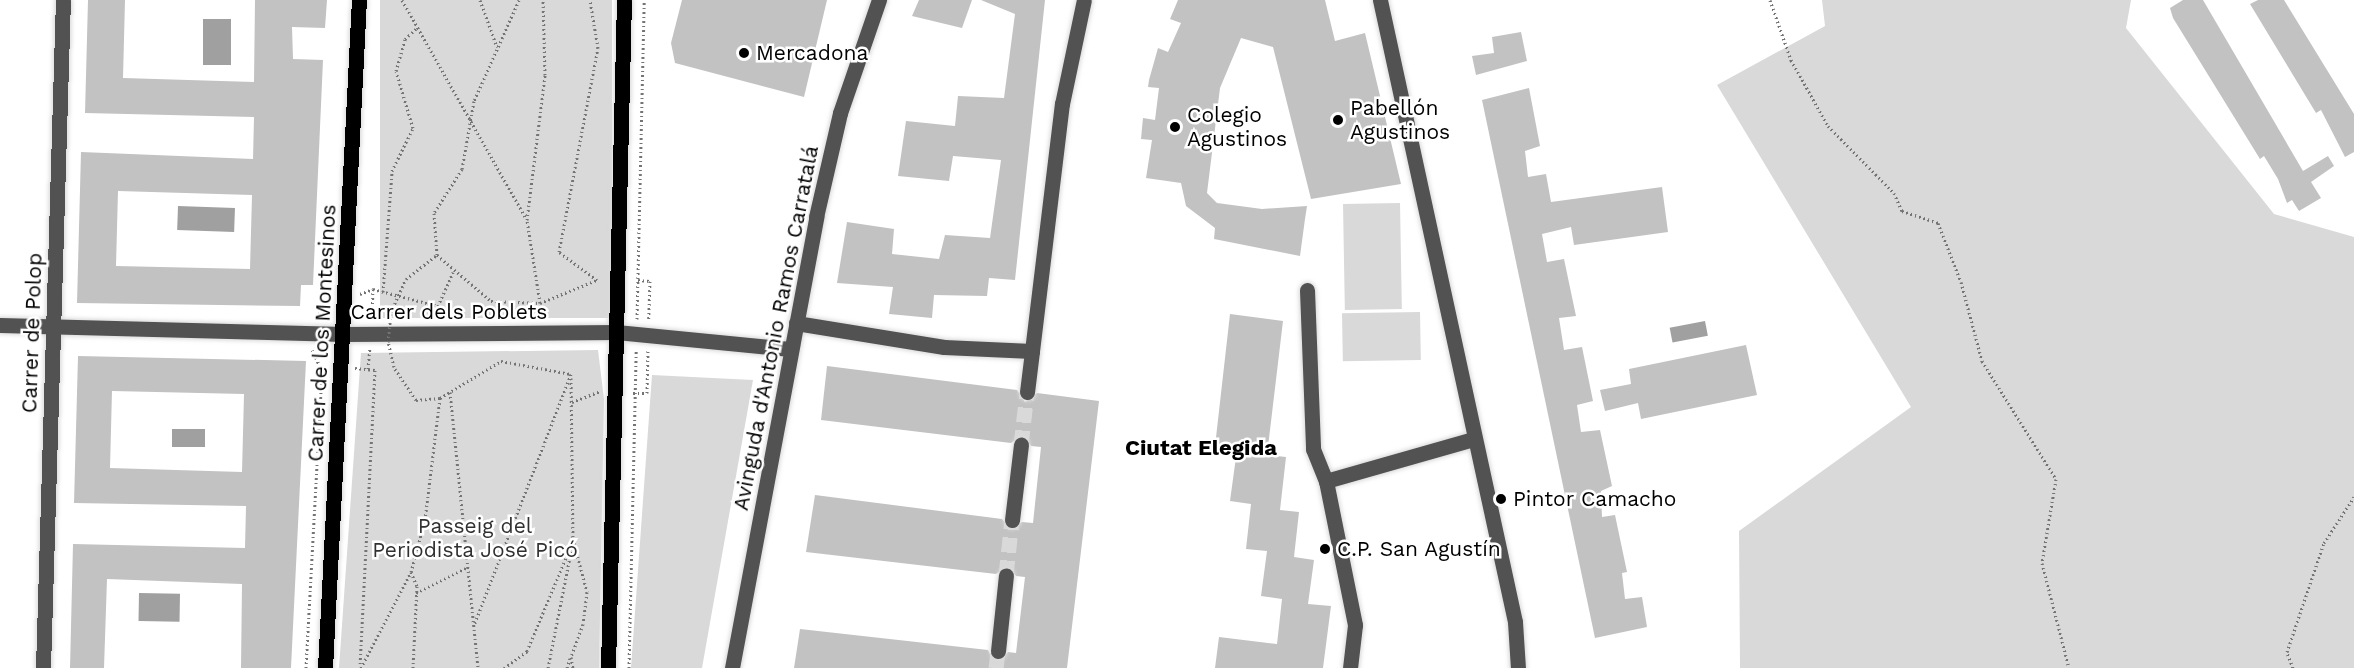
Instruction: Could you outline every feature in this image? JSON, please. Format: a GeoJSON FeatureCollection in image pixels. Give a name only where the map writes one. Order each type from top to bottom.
{"type":"FeatureCollection","features":[{"type":"Feature","properties":{"kind":"main road","name":"Carrer de los Montesinos"},"geometry":{"type":"LineString","coordinates":[[325,668],[346,299],[359,0]]}},
{"type":"Feature","properties":{"kind":"main road"},"geometry":{"type":"LineString","coordinates":[[608,668],[624,0]]}},
{"type":"Feature","properties":{"kind":"street","name":"Carrer de Polop"},"geometry":{"type":"LineString","coordinates":[[43,668],[63,0]]}},
{"type":"Feature","properties":{"kind":"street","name":"Avinguda d'Antonio Ramos Carratalá"},"geometry":{"type":"LineString","coordinates":[[732,668],[790,349],[840,112],[879,0]]}},
{"type":"Feature","properties":{"kind":"street"},"geometry":{"type":"LineString","coordinates":[[1027,392],[1062,104],[1084,0]]}},
{"type":"Feature","properties":{"kind":"street"},"geometry":{"type":"LineString","coordinates":[[1380,0],[1473,439],[1515,622],[1518,668]]}},
{"type":"Feature","properties":{"kind":"street"},"geometry":{"type":"LineString","coordinates":[[1307,290],[1313,449],[1326,481],[1355,625],[1350,668]]}},
{"type":"Feature","properties":{"kind":"street"},"geometry":{"type":"LineString","coordinates":[[796,323],[933,346],[1032,351]]}},
{"type":"Feature","properties":{"kind":"street","name":"Carrer dels Poblets"},"geometry":{"type":"LineString","coordinates":[[0,325],[344,334],[616,332],[790,349]]}},
{"type":"Feature","properties":{"kind":"street"},"geometry":{"type":"LineString","coordinates":[[1326,481],[1473,439]]}},
{"type":"Feature","properties":{"kind":"street"},"geometry":{"type":"LineString","coordinates":[[1012,520],[1021,445]]}},
{"type":"Feature","properties":{"kind":"street"},"geometry":{"type":"LineString","coordinates":[[998,651],[1006,575]]}},
{"type":"Feature","properties":{"kind":"path"},"geometry":{"type":"LineString","coordinates":[[402,0],[527,219]]}},
{"type":"Feature","properties":{"kind":"path"},"geometry":{"type":"LineString","coordinates":[[480,0],[497,49]]}},
{"type":"Feature","properties":{"kind":"path"},"geometry":{"type":"LineString","coordinates":[[519,0],[470,118],[462,169],[434,213],[437,255],[453,273],[491,301],[540,303],[597,280],[559,252],[597,48],[590,0]]}},
{"type":"Feature","properties":{"kind":"path"},"geometry":{"type":"LineString","coordinates":[[540,303],[527,219],[545,75],[543,0]]}},
{"type":"Feature","properties":{"kind":"path"},"geometry":{"type":"LineString","coordinates":[[1770,0],[1791,60],[1828,126],[1894,193],[1902,211],[1938,223],[1961,282],[1982,361],[2056,479],[2042,563],[2069,668]]}},
{"type":"Feature","properties":{"kind":"path"},"geometry":{"type":"LineString","coordinates":[[383,292],[392,171],[414,128],[396,71],[405,39],[417,28]]}},
{"type":"Feature","properties":{"kind":"path"},"geometry":{"type":"LineString","coordinates":[[437,255],[406,279],[391,312],[388,342],[394,367],[416,400],[440,398],[501,361],[571,374]]}},
{"type":"Feature","properties":{"kind":"path"},"geometry":{"type":"LineString","coordinates":[[327,287],[346,299],[373,289],[438,306],[453,273]]}},
{"type":"Feature","properties":{"kind":"path"},"geometry":{"type":"LineString","coordinates":[[320,364],[375,370],[361,668]]}},
{"type":"Feature","properties":{"kind":"path"},"geometry":{"type":"LineString","coordinates":[[548,668],[573,539],[571,374]]}},
{"type":"Feature","properties":{"kind":"path"},"geometry":{"type":"LineString","coordinates":[[474,626],[571,374]]}},
{"type":"Feature","properties":{"kind":"path"},"geometry":{"type":"LineString","coordinates":[[450,392],[478,668]]}},
{"type":"Feature","properties":{"kind":"path"},"geometry":{"type":"LineString","coordinates":[[361,668],[411,572],[425,520],[440,398]]}},
{"type":"Feature","properties":{"kind":"path"},"geometry":{"type":"LineString","coordinates":[[2293,668],[2287,652],[2324,543],[2354,498]]}},
{"type":"Feature","properties":{"kind":"path"},"geometry":{"type":"LineString","coordinates":[[567,668],[583,624],[587,591],[573,539]]}},
{"type":"Feature","properties":{"kind":"path"},"geometry":{"type":"LineString","coordinates":[[504,668],[527,651],[573,539]]}},
{"type":"Feature","properties":{"kind":"path"},"geometry":{"type":"LineString","coordinates":[[416,593],[468,567]]}},
{"type":"Feature","properties":{"kind":"path"},"geometry":{"type":"LineString","coordinates":[[411,572],[416,593],[413,668]]}},
{"type":"Feature","properties":{"kind":"path"},"geometry":{"type":"LineString","coordinates":[[570,657],[573,668]]}},
{"type":"Feature","properties":{"kind":"green space"},"geometry":{"type":"Polygon","coordinates":[[[380,0],[612,0],[612,318],[380,318],[380,0]]]}},
{"type":"Feature","properties":{"kind":"green space"},"geometry":{"type":"Polygon","coordinates":[[[1822,0],[2131,0],[2126,28],[2274,214],[2354,237],[2354,668],[1740,668],[1739,531],[1911,407],[1717,85],[1825,26],[1822,0]]]}},
{"type":"Feature","properties":{"kind":"green space"},"geometry":{"type":"Polygon","coordinates":[[[1400,203],[1402,309],[1345,310],[1343,204],[1400,203]]]}},
{"type":"Feature","properties":{"kind":"green space"},"geometry":{"type":"Polygon","coordinates":[[[1420,312],[1421,360],[1343,361],[1342,313],[1420,312]]]}},
{"type":"Feature","properties":{"kind":"green space","name":"Passeig del Periodista José Picó"},"geometry":{"type":"Polygon","coordinates":[[[598,350],[604,399],[599,668],[339,668],[361,353],[598,350]]]}},
{"type":"Feature","properties":{"kind":"green space"},"geometry":{"type":"Polygon","coordinates":[[[652,375],[753,380],[702,668],[631,668],[652,375]]]}},
{"type":"Feature","properties":{"kind":"shaded area"},"geometry":{"type":"Polygon","coordinates":[[[203,19],[231,19],[231,65],[203,65],[203,19]]]}},
{"type":"Feature","properties":{"kind":"shaded area"},"geometry":{"type":"Polygon","coordinates":[[[178,206],[235,208],[234,232],[177,230],[178,206]]]}},
{"type":"Feature","properties":{"kind":"shaded area"},"geometry":{"type":"Polygon","coordinates":[[[1705,321],[1708,336],[1673,343],[1670,328],[1705,321]]]}},
{"type":"Feature","properties":{"kind":"shaded area"},"geometry":{"type":"Polygon","coordinates":[[[172,429],[205,429],[205,447],[172,447],[172,429]]]}},
{"type":"Feature","properties":{"kind":"shaded area"},"geometry":{"type":"Polygon","coordinates":[[[139,593],[180,594],[180,622],[139,621],[139,593]]]}},
{"type":"Feature","properties":{"kind":"building"},"geometry":{"type":"Polygon","coordinates":[[[88,0],[125,0],[123,78],[254,82],[255,0],[327,0],[325,28],[292,27],[293,59],[323,60],[313,285],[301,285],[300,306],[77,303],[81,152],[253,159],[254,117],[85,113],[88,0]],[[118,191],[116,266],[250,269],[252,195],[118,191]]]}},
{"type":"Feature","properties":{"kind":"building","name":"Mercadona"},"geometry":{"type":"Polygon","coordinates":[[[682,0],[827,0],[804,97],[675,63],[671,43],[682,0]]]}},
{"type":"Feature","properties":{"kind":"building"},"geometry":{"type":"Polygon","coordinates":[[[919,0],[972,0],[962,28],[912,16],[919,0]]]}},
{"type":"Feature","properties":{"kind":"building"},"geometry":{"type":"Polygon","coordinates":[[[981,0],[1045,0],[1015,280],[989,278],[987,296],[934,295],[932,318],[889,314],[893,287],[837,283],[847,222],[894,229],[892,254],[939,259],[945,235],[990,238],[1001,160],[953,156],[949,181],[898,176],[906,121],[955,126],[958,96],[1004,98],[1015,14],[981,0]]]}},
{"type":"Feature","properties":{"kind":"building"},"geometry":{"type":"Polygon","coordinates":[[[1178,0],[1325,0],[1335,41],[1365,33],[1401,184],[1311,199],[1273,47],[1241,38],[1220,88],[1207,193],[1217,203],[1262,209],[1307,206],[1300,256],[1214,239],[1215,228],[1186,206],[1181,183],[1146,178],[1152,140],[1141,139],[1143,118],[1155,120],[1159,88],[1148,87],[1149,80],[1158,48],[1168,52],[1181,23],[1170,19],[1178,0]]]}},
{"type":"Feature","properties":{"kind":"building"},"geometry":{"type":"Polygon","coordinates":[[[2183,0],[2203,0],[2303,171],[2328,156],[2334,166],[2311,182],[2321,198],[2299,211],[2292,200],[2287,203],[2278,179],[2264,156],[2260,159],[2173,18],[2170,8],[2183,0]]]}},
{"type":"Feature","properties":{"kind":"building"},"geometry":{"type":"Polygon","coordinates":[[[2258,0],[2284,0],[2354,114],[2354,152],[2345,157],[2321,110],[2316,113],[2250,4],[2258,0]]]}},
{"type":"Feature","properties":{"kind":"building"},"geometry":{"type":"Polygon","coordinates":[[[1521,32],[1527,61],[1476,75],[1472,56],[1494,53],[1492,37],[1521,32]]]}},
{"type":"Feature","properties":{"kind":"building"},"geometry":{"type":"Polygon","coordinates":[[[1529,88],[1540,146],[1525,151],[1528,177],[1546,174],[1551,202],[1662,187],[1668,232],[1574,245],[1571,227],[1542,234],[1547,262],[1564,259],[1576,316],[1559,318],[1564,350],[1582,347],[1593,401],[1577,405],[1581,432],[1600,430],[1612,486],[1601,491],[1602,517],[1615,515],[1627,572],[1622,573],[1625,599],[1642,597],[1647,627],[1595,638],[1482,100],[1529,88]]]}},
{"type":"Feature","properties":{"kind":"building"},"geometry":{"type":"Polygon","coordinates":[[[1230,314],[1283,321],[1267,455],[1286,457],[1280,510],[1299,512],[1294,557],[1314,560],[1308,604],[1331,606],[1323,668],[1215,668],[1219,637],[1277,644],[1282,599],[1261,596],[1267,551],[1246,549],[1251,504],[1230,501],[1236,457],[1214,455],[1230,314]]]}},
{"type":"Feature","properties":{"kind":"building"},"geometry":{"type":"Polygon","coordinates":[[[1746,345],[1757,395],[1641,419],[1638,403],[1605,411],[1600,390],[1631,384],[1629,369],[1746,345]]]}},
{"type":"Feature","properties":{"kind":"building"},"geometry":{"type":"Polygon","coordinates":[[[78,356],[306,361],[291,668],[241,668],[242,584],[107,579],[104,668],[70,668],[73,544],[245,548],[246,506],[74,503],[78,356]],[[112,391],[110,468],[242,472],[244,394],[112,391]]]}},
{"type":"Feature","properties":{"kind":"building"},"geometry":{"type":"Polygon","coordinates":[[[827,366],[1017,390],[1025,402],[1037,393],[1099,401],[1067,668],[794,668],[800,629],[988,650],[992,658],[1001,660],[1008,652],[1016,653],[1025,577],[1016,576],[1008,565],[996,574],[806,552],[815,495],[1002,519],[1011,530],[1022,522],[1033,523],[1041,447],[1031,446],[1023,435],[1011,443],[821,420],[827,366]]]}},
{"type":"Feature","properties":{"kind":"tunnel"},"geometry":{"type":"LineString","coordinates":[[1021,445],[1027,392]]}},
{"type":"Feature","properties":{"kind":"tunnel"},"geometry":{"type":"LineString","coordinates":[[1006,575],[1012,520]]}},
{"type":"Feature","properties":{"kind":"tunnel"},"geometry":{"type":"LineString","coordinates":[[996,668],[998,651]]}},
{"type":"Feature","properties":{"kind":"place","name":"Mercadona"},"geometry":{"type":"Point","coordinates":[744,53]}},
{"type":"Feature","properties":{"kind":"place","name":"Pabellón Agustinos"},"geometry":{"type":"Point","coordinates":[1338,120]}},
{"type":"Feature","properties":{"kind":"place","name":"Colegio Agustinos"},"geometry":{"type":"Point","coordinates":[1175,127]}},
{"type":"Feature","properties":{"kind":"place","name":"Pintor Camacho"},"geometry":{"type":"Point","coordinates":[1501,499]}},
{"type":"Feature","properties":{"kind":"place","name":"C.P. San Agustín"},"geometry":{"type":"Point","coordinates":[1325,549]}},
{"type":"Feature","properties":{"kind":"district","name":"Ciutat Elegida"},"geometry":{"type":"Point","coordinates":[1201,448]}}]}
